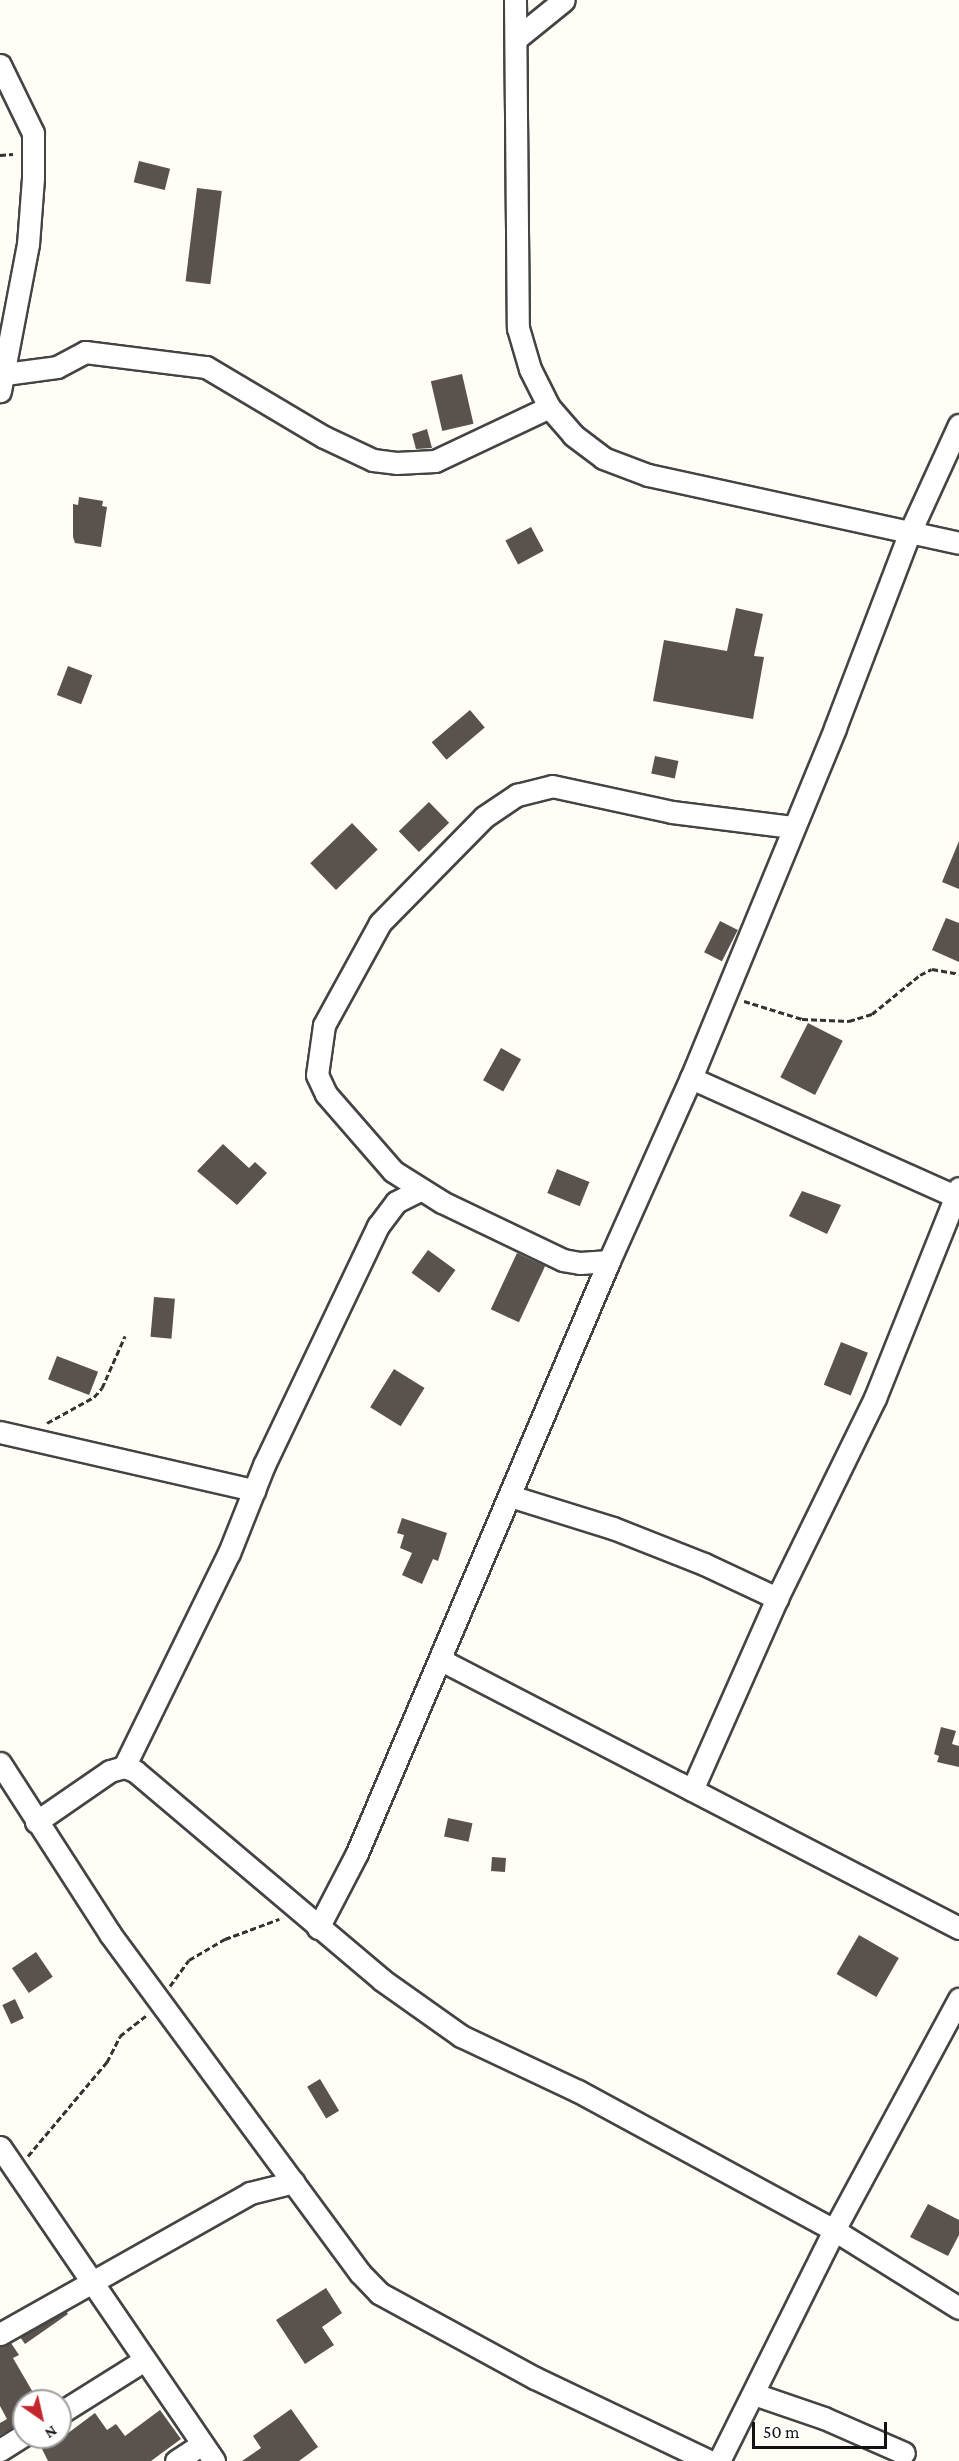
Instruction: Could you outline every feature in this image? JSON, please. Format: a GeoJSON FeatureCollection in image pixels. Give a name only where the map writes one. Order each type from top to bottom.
{"type":"FeatureCollection","features":[{"type":"Feature","properties":{"kind":"street"},"geometry":{"type":"LineString","coordinates":[[515,0],[517,38],[514,264],[518,328],[530,369],[549,407],[573,435],[603,458],[648,475],[909,534],[959,543]]}},
{"type":"Feature","properties":{"kind":"street"},"geometry":{"type":"LineString","coordinates":[[517,38],[564,0]]}},
{"type":"Feature","properties":{"kind":"street"},"geometry":{"type":"LineString","coordinates":[[0,65],[33,133],[33,178],[28,244],[2,383],[57,367],[84,352],[206,367],[324,437],[373,460],[396,463],[435,460],[549,407]]}},
{"type":"Feature","properties":{"kind":"street"},"geometry":{"type":"LineString","coordinates":[[318,1928],[357,1853],[402,1742],[441,1660],[609,1261],[691,1078],[909,534],[959,425]]}},
{"type":"Feature","properties":{"kind":"street"},"geometry":{"type":"LineString","coordinates":[[609,1261],[580,1263],[563,1260],[421,1189],[393,1171],[326,1094],[317,1075],[318,1053],[334,1003],[380,923],[484,817],[518,795],[552,786],[672,812],[792,827]]}},
{"type":"Feature","properties":{"kind":"street"},"geometry":{"type":"LineString","coordinates":[[691,1078],[958,1194],[875,1398],[777,1598],[692,1790]]}},
{"type":"Feature","properties":{"kind":"street"},"geometry":{"type":"LineString","coordinates":[[124,1767],[229,1553],[254,1490],[378,1226],[396,1202],[421,1189]]}},
{"type":"Feature","properties":{"kind":"street"},"geometry":{"type":"LineString","coordinates":[[10,1435],[254,1490]]}},
{"type":"Feature","properties":{"kind":"street"},"geometry":{"type":"LineString","coordinates":[[510,1496],[613,1528],[704,1564],[777,1598]]}},
{"type":"Feature","properties":{"kind":"street"},"geometry":{"type":"LineString","coordinates":[[441,1660],[959,1928]]}},
{"type":"Feature","properties":{"kind":"street"},"geometry":{"type":"LineString","coordinates":[[0,1763],[36,1822],[158,2000],[360,2273],[379,2293],[535,2379],[709,2461]]}},
{"type":"Feature","properties":{"kind":"street"},"geometry":{"type":"LineString","coordinates":[[36,1822],[110,1771],[124,1767],[135,1771],[318,1928],[382,1980],[461,2036],[578,2091],[834,2230],[959,2308]]}},
{"type":"Feature","properties":{"kind":"street"},"geometry":{"type":"LineString","coordinates":[[719,2461],[834,2230],[959,1999]]}},
{"type":"Feature","properties":{"kind":"street"},"geometry":{"type":"LineString","coordinates":[[250,2193],[271,2151]]}},
{"type":"Feature","properties":{"kind":"street"},"geometry":{"type":"LineString","coordinates":[[5,2155],[91,2280],[143,2361],[208,2453],[176,2461]]}},
{"type":"Feature","properties":{"kind":"street"},"geometry":{"type":"LineString","coordinates":[[0,2334],[91,2280],[250,2193],[294,2182]]}},
{"type":"Feature","properties":{"kind":"street"},"geometry":{"type":"LineString","coordinates":[[72,2405],[143,2361]]}},
{"type":"Feature","properties":{"kind":"street"},"geometry":{"type":"LineString","coordinates":[[754,2394],[824,2418],[904,2452]]}},
{"type":"Feature","properties":{"kind":"path"},"geometry":{"type":"LineString","coordinates":[[726,995],[802,1019],[849,1021],[872,1014],[920,975],[932,969],[959,974]]}},
{"type":"Feature","properties":{"kind":"path"},"geometry":{"type":"LineString","coordinates":[[10,1435],[94,1397],[125,1336]]}},
{"type":"Feature","properties":{"kind":"path"},"geometry":{"type":"LineString","coordinates":[[5,2155],[33,2154],[107,2062],[120,2036],[139,2024],[189,1960],[225,1939],[275,1922],[295,1907]]}},
{"type":"Feature","properties":{"kind":"building"},"geometry":{"type":"Polygon","coordinates":[[[139,161],[170,169],[165,190],[134,182],[139,161]]]}},
{"type":"Feature","properties":{"kind":"building"},"geometry":{"type":"Polygon","coordinates":[[[197,188],[222,191],[210,284],[186,281],[197,188]]]}},
{"type":"Feature","properties":{"kind":"building"},"geometry":{"type":"Polygon","coordinates":[[[462,374],[473,424],[442,431],[431,381],[462,374]]]}},
{"type":"Feature","properties":{"kind":"building"},"geometry":{"type":"Polygon","coordinates":[[[427,429],[432,448],[416,449],[412,434],[427,429]]]}},
{"type":"Feature","properties":{"kind":"building"},"geometry":{"type":"Polygon","coordinates":[[[79,497],[103,501],[102,506],[107,507],[101,547],[75,543],[73,504],[78,505],[79,497]]]}},
{"type":"Feature","properties":{"kind":"building"},"geometry":{"type":"Polygon","coordinates":[[[531,527],[544,551],[518,564],[505,541],[531,527]]]}},
{"type":"Feature","properties":{"kind":"building"},"geometry":{"type":"Polygon","coordinates":[[[736,608],[763,614],[754,656],[764,657],[753,719],[653,701],[664,640],[727,651],[736,608]]]}},
{"type":"Feature","properties":{"kind":"building"},"geometry":{"type":"Polygon","coordinates":[[[68,666],[92,675],[81,704],[57,695],[68,666]]]}},
{"type":"Feature","properties":{"kind":"building"},"geometry":{"type":"Polygon","coordinates":[[[470,710],[485,728],[446,760],[432,742],[470,710]]]}},
{"type":"Feature","properties":{"kind":"building"},"geometry":{"type":"Polygon","coordinates":[[[655,756],[678,761],[675,779],[651,774],[655,756]]]}},
{"type":"Feature","properties":{"kind":"building"},"geometry":{"type":"Polygon","coordinates":[[[429,802],[449,823],[419,852],[399,831],[429,802]]]}},
{"type":"Feature","properties":{"kind":"building"},"geometry":{"type":"Polygon","coordinates":[[[352,823],[378,850],[336,890],[310,863],[352,823]]]}},
{"type":"Feature","properties":{"kind":"building"},"geometry":{"type":"Polygon","coordinates":[[[959,841],[959,889],[942,882],[959,841]]]}},
{"type":"Feature","properties":{"kind":"building"},"geometry":{"type":"Polygon","coordinates":[[[946,918],[959,923],[959,962],[932,950],[946,918]]]}},
{"type":"Feature","properties":{"kind":"building"},"geometry":{"type":"Polygon","coordinates":[[[720,921],[738,930],[722,961],[704,952],[720,921]]]}},
{"type":"Feature","properties":{"kind":"building"},"geometry":{"type":"Polygon","coordinates":[[[808,1023],[843,1041],[815,1095],[780,1077],[808,1023]]]}},
{"type":"Feature","properties":{"kind":"building"},"geometry":{"type":"Polygon","coordinates":[[[501,1048],[521,1059],[503,1092],[483,1080],[501,1048]]]}},
{"type":"Feature","properties":{"kind":"building"},"geometry":{"type":"Polygon","coordinates":[[[223,1144],[249,1168],[255,1162],[267,1173],[237,1205],[197,1171],[223,1144]]]}},
{"type":"Feature","properties":{"kind":"building"},"geometry":{"type":"Polygon","coordinates":[[[557,1169],[589,1182],[580,1206],[547,1193],[557,1169]]]}},
{"type":"Feature","properties":{"kind":"building"},"geometry":{"type":"Polygon","coordinates":[[[802,1191],[841,1205],[827,1234],[789,1216],[802,1191]]]}},
{"type":"Feature","properties":{"kind":"building"},"geometry":{"type":"Polygon","coordinates":[[[428,1250],[456,1270],[439,1293],[412,1273],[428,1250]]]}},
{"type":"Feature","properties":{"kind":"building"},"geometry":{"type":"Polygon","coordinates":[[[517,1253],[545,1266],[519,1322],[491,1309],[517,1253]]]}},
{"type":"Feature","properties":{"kind":"building"},"geometry":{"type":"Polygon","coordinates":[[[154,1297],[175,1299],[171,1339],[151,1337],[154,1297]]]}},
{"type":"Feature","properties":{"kind":"building"},"geometry":{"type":"Polygon","coordinates":[[[841,1342],[868,1353],[851,1396],[824,1385],[841,1342]]]}},
{"type":"Feature","properties":{"kind":"building"},"geometry":{"type":"Polygon","coordinates":[[[57,1356],[98,1372],[89,1395],[48,1379],[57,1356]]]}},
{"type":"Feature","properties":{"kind":"building"},"geometry":{"type":"Polygon","coordinates":[[[394,1369],[425,1388],[401,1426],[370,1407],[394,1369]]]}},
{"type":"Feature","properties":{"kind":"building"},"geometry":{"type":"Polygon","coordinates":[[[402,1518],[447,1533],[438,1561],[433,1559],[422,1584],[402,1575],[412,1553],[400,1548],[404,1535],[397,1533],[402,1518]]]}},
{"type":"Feature","properties":{"kind":"building"},"geometry":{"type":"Polygon","coordinates":[[[941,1727],[956,1731],[952,1744],[959,1746],[959,1767],[937,1762],[939,1756],[934,1754],[941,1727]]]}},
{"type":"Feature","properties":{"kind":"building"},"geometry":{"type":"Polygon","coordinates":[[[448,1818],[472,1823],[469,1842],[444,1837],[448,1818]]]}},
{"type":"Feature","properties":{"kind":"building"},"geometry":{"type":"Polygon","coordinates":[[[492,1857],[506,1858],[505,1872],[491,1871],[492,1857]]]}},
{"type":"Feature","properties":{"kind":"building"},"geometry":{"type":"Polygon","coordinates":[[[859,1935],[899,1958],[876,1997],[837,1974],[859,1935]]]}},
{"type":"Feature","properties":{"kind":"building"},"geometry":{"type":"Polygon","coordinates":[[[36,1952],[53,1977],[29,1993],[12,1968],[36,1952]]]}},
{"type":"Feature","properties":{"kind":"building"},"geometry":{"type":"Polygon","coordinates":[[[15,1999],[24,2018],[11,2024],[2,2005],[15,1999]]]}},
{"type":"Feature","properties":{"kind":"building"},"geometry":{"type":"Polygon","coordinates":[[[320,2079],[339,2111],[326,2118],[307,2087],[320,2079]]]}},
{"type":"Feature","properties":{"kind":"building"},"geometry":{"type":"Polygon","coordinates":[[[928,2204],[959,2220],[959,2235],[948,2256],[910,2237],[928,2204]]]}},
{"type":"Feature","properties":{"kind":"building"},"geometry":{"type":"Polygon","coordinates":[[[326,2288],[342,2313],[322,2327],[334,2345],[305,2364],[276,2320],[326,2288]]]}},
{"type":"Feature","properties":{"kind":"building"},"geometry":{"type":"Polygon","coordinates":[[[66,2311],[68,2314],[25,2344],[20,2337],[66,2311]]]}},
{"type":"Feature","properties":{"kind":"building"},"geometry":{"type":"Polygon","coordinates":[[[11,2343],[19,2355],[13,2358],[31,2389],[12,2389],[12,2428],[0,2435],[0,2423],[7,2419],[0,2406],[0,2347],[11,2343]]]}},
{"type":"Feature","properties":{"kind":"building"},"geometry":{"type":"Polygon","coordinates":[[[291,2409],[318,2447],[299,2461],[242,2461],[261,2448],[253,2436],[291,2409]]]}},
{"type":"Feature","properties":{"kind":"building"},"geometry":{"type":"Polygon","coordinates":[[[160,2410],[181,2439],[151,2461],[48,2461],[42,2449],[72,2449],[72,2430],[95,2413],[107,2430],[116,2424],[125,2436],[160,2410]]]}}]}
